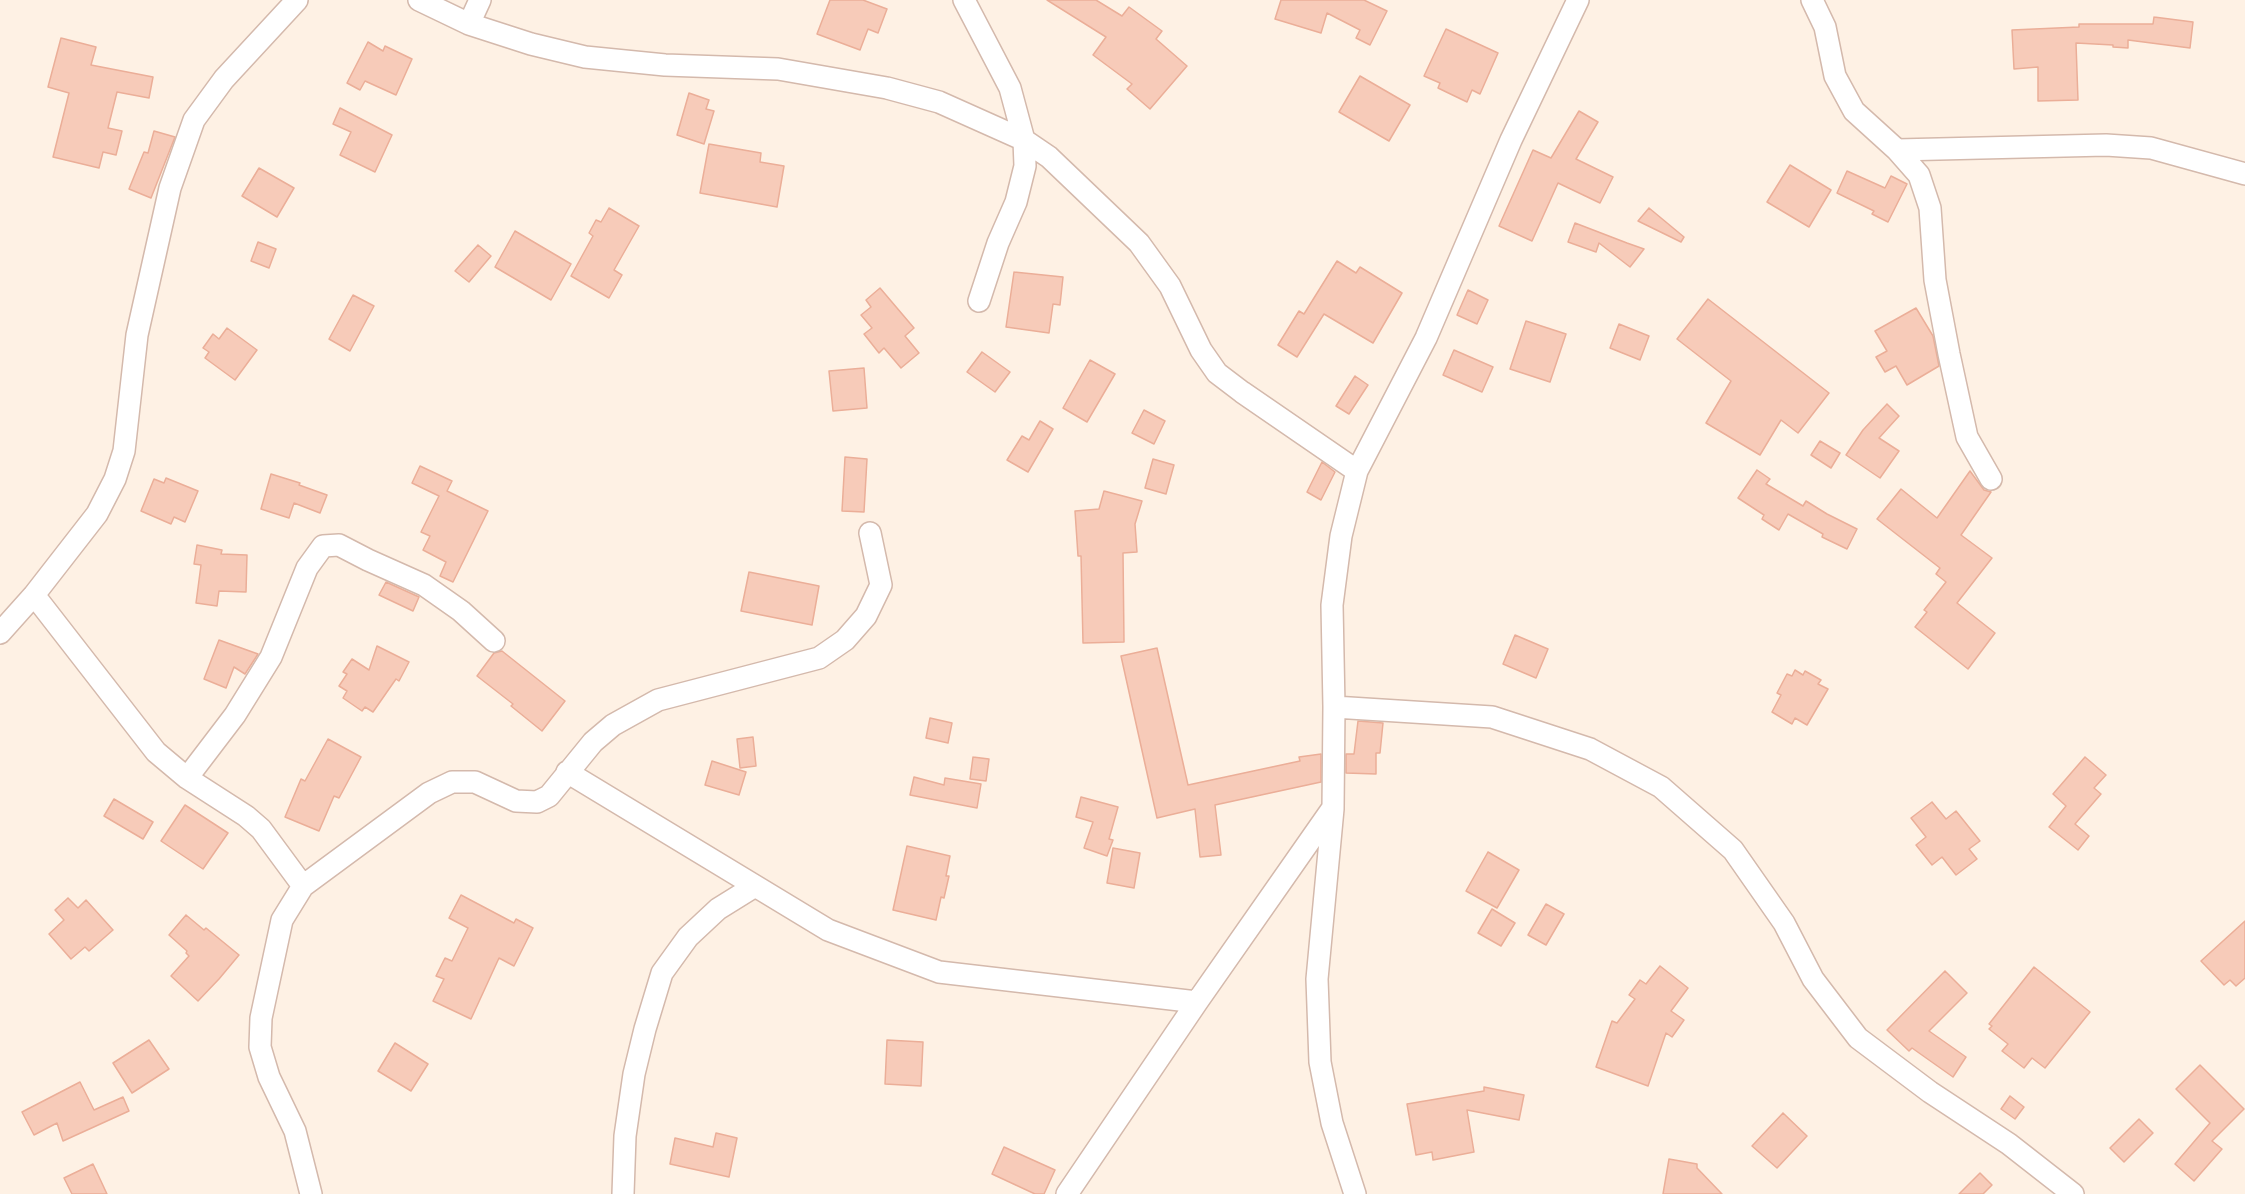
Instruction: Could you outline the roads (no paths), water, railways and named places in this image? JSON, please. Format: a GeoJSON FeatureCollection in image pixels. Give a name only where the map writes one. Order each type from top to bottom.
{"type":"FeatureCollection","features":[{"type":"Feature","properties":{"kind":"street"},"geometry":{"type":"LineString","coordinates":[[2,628],[34,596],[97,514],[115,479],[124,451],[137,335],[170,188],[194,120],[224,79],[297,0]]}},
{"type":"Feature","properties":{"kind":"street"},"geometry":{"type":"LineString","coordinates":[[419,0],[469,24],[531,44],[585,57],[665,65],[778,69],[887,88],[939,102],[1024,140],[1050,157],[1139,243],[1170,286],[1201,350],[1216,373],[1357,471]]}},
{"type":"Feature","properties":{"kind":"street"},"geometry":{"type":"LineString","coordinates":[[469,24],[480,0]]}},
{"type":"Feature","properties":{"kind":"street"},"geometry":{"type":"LineString","coordinates":[[964,0],[1011,88],[1024,140],[1025,166],[1016,202],[979,301]]}},
{"type":"Feature","properties":{"kind":"street"},"geometry":{"type":"LineString","coordinates":[[1355,1194],[1332,1123],[1320,1062],[1317,980],[1333,809],[1332,605],[1341,536],[1357,471],[1426,338],[1510,140],[1578,0]]}},
{"type":"Feature","properties":{"kind":"street"},"geometry":{"type":"LineString","coordinates":[[1812,0],[1825,27],[1835,76],[1854,111],[1897,150],[1919,175],[1930,208],[1935,280],[1948,354],[1967,437],[1991,479]]}},
{"type":"Feature","properties":{"kind":"street"},"geometry":{"type":"LineString","coordinates":[[1897,150],[2106,145],[2151,148],[2245,174]]}},
{"type":"Feature","properties":{"kind":"street"},"geometry":{"type":"LineString","coordinates":[[311,1194],[295,1131],[269,1077],[260,1047],[261,1018],[282,920],[303,886],[429,793],[452,782],[475,782],[516,801],[537,802],[549,796],[593,742],[613,725],[658,700],[819,658],[845,640],[866,616],[881,585],[870,533]]}},
{"type":"Feature","properties":{"kind":"street"},"geometry":{"type":"LineString","coordinates":[[187,778],[235,715],[271,657],[307,567],[323,546],[339,545],[424,585],[461,611],[494,641]]}},
{"type":"Feature","properties":{"kind":"street"},"geometry":{"type":"LineString","coordinates":[[34,596],[156,752],[187,778],[246,816],[261,829],[303,886]]}},
{"type":"Feature","properties":{"kind":"street"},"geometry":{"type":"LineString","coordinates":[[1334,707],[1492,717],[1590,749],[1661,787],[1733,850],[1784,923],[1813,980],[1858,1038],[1930,1092],[2009,1144],[2073,1194]]}},
{"type":"Feature","properties":{"kind":"street"},"geometry":{"type":"LineString","coordinates":[[567,772],[828,930],[939,972],[1197,1002]]}},
{"type":"Feature","properties":{"kind":"street"},"geometry":{"type":"LineString","coordinates":[[1067,1194],[1197,1002],[1333,809]]}},
{"type":"Feature","properties":{"kind":"street"},"geometry":{"type":"LineString","coordinates":[[622,1194],[625,1136],[634,1074],[662,973],[688,937],[718,909],[754,886]]}}]}
